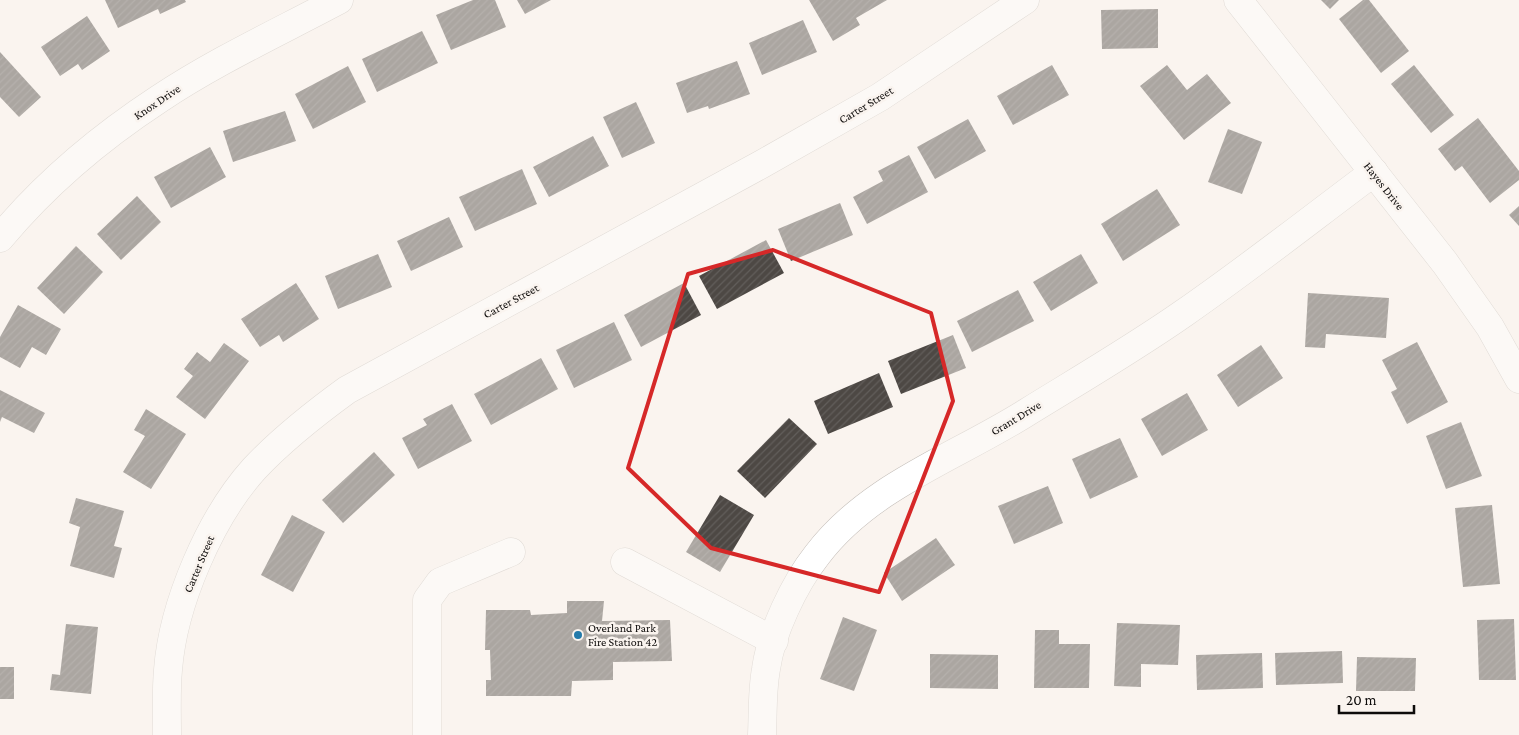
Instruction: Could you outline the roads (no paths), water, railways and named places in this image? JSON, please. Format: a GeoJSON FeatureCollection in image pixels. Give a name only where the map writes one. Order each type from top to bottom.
{"type":"FeatureCollection","features":[{"type":"Feature","properties":{"kind":"street","name":"Knox Drive"},"geometry":{"type":"LineString","coordinates":[[0,238],[22,212],[88,151],[159,99],[203,73],[339,0]]}},
{"type":"Feature","properties":{"kind":"street","name":"Carter Street"},"geometry":{"type":"LineString","coordinates":[[167,735],[168,669],[177,621],[195,566],[220,516],[253,470],[293,430],[347,390],[762,164],[880,97],[1025,0]]}},
{"type":"Feature","properties":{"kind":"street","name":"Hayes Drive"},"geometry":{"type":"LineString","coordinates":[[1238,0],[1445,263],[1490,327],[1519,379]]}},
{"type":"Feature","properties":{"kind":"street","name":"Grant Drive"},"geometry":{"type":"LineString","coordinates":[[762,735],[766,668],[781,619],[796,585],[817,554],[844,524],[868,504],[906,480],[1016,420],[1183,314],[1374,172]]}},
{"type":"Feature","properties":{"kind":"street"},"geometry":{"type":"LineString","coordinates":[[427,735],[427,600],[440,582],[511,552]]}},
{"type":"Feature","properties":{"kind":"street"},"geometry":{"type":"LineString","coordinates":[[625,562],[774,641]]}},
{"type":"Feature","properties":{"kind":"place","name":"Overland Park Fire Station 42"},"geometry":{"type":"Point","coordinates":[578,635]}}]}
